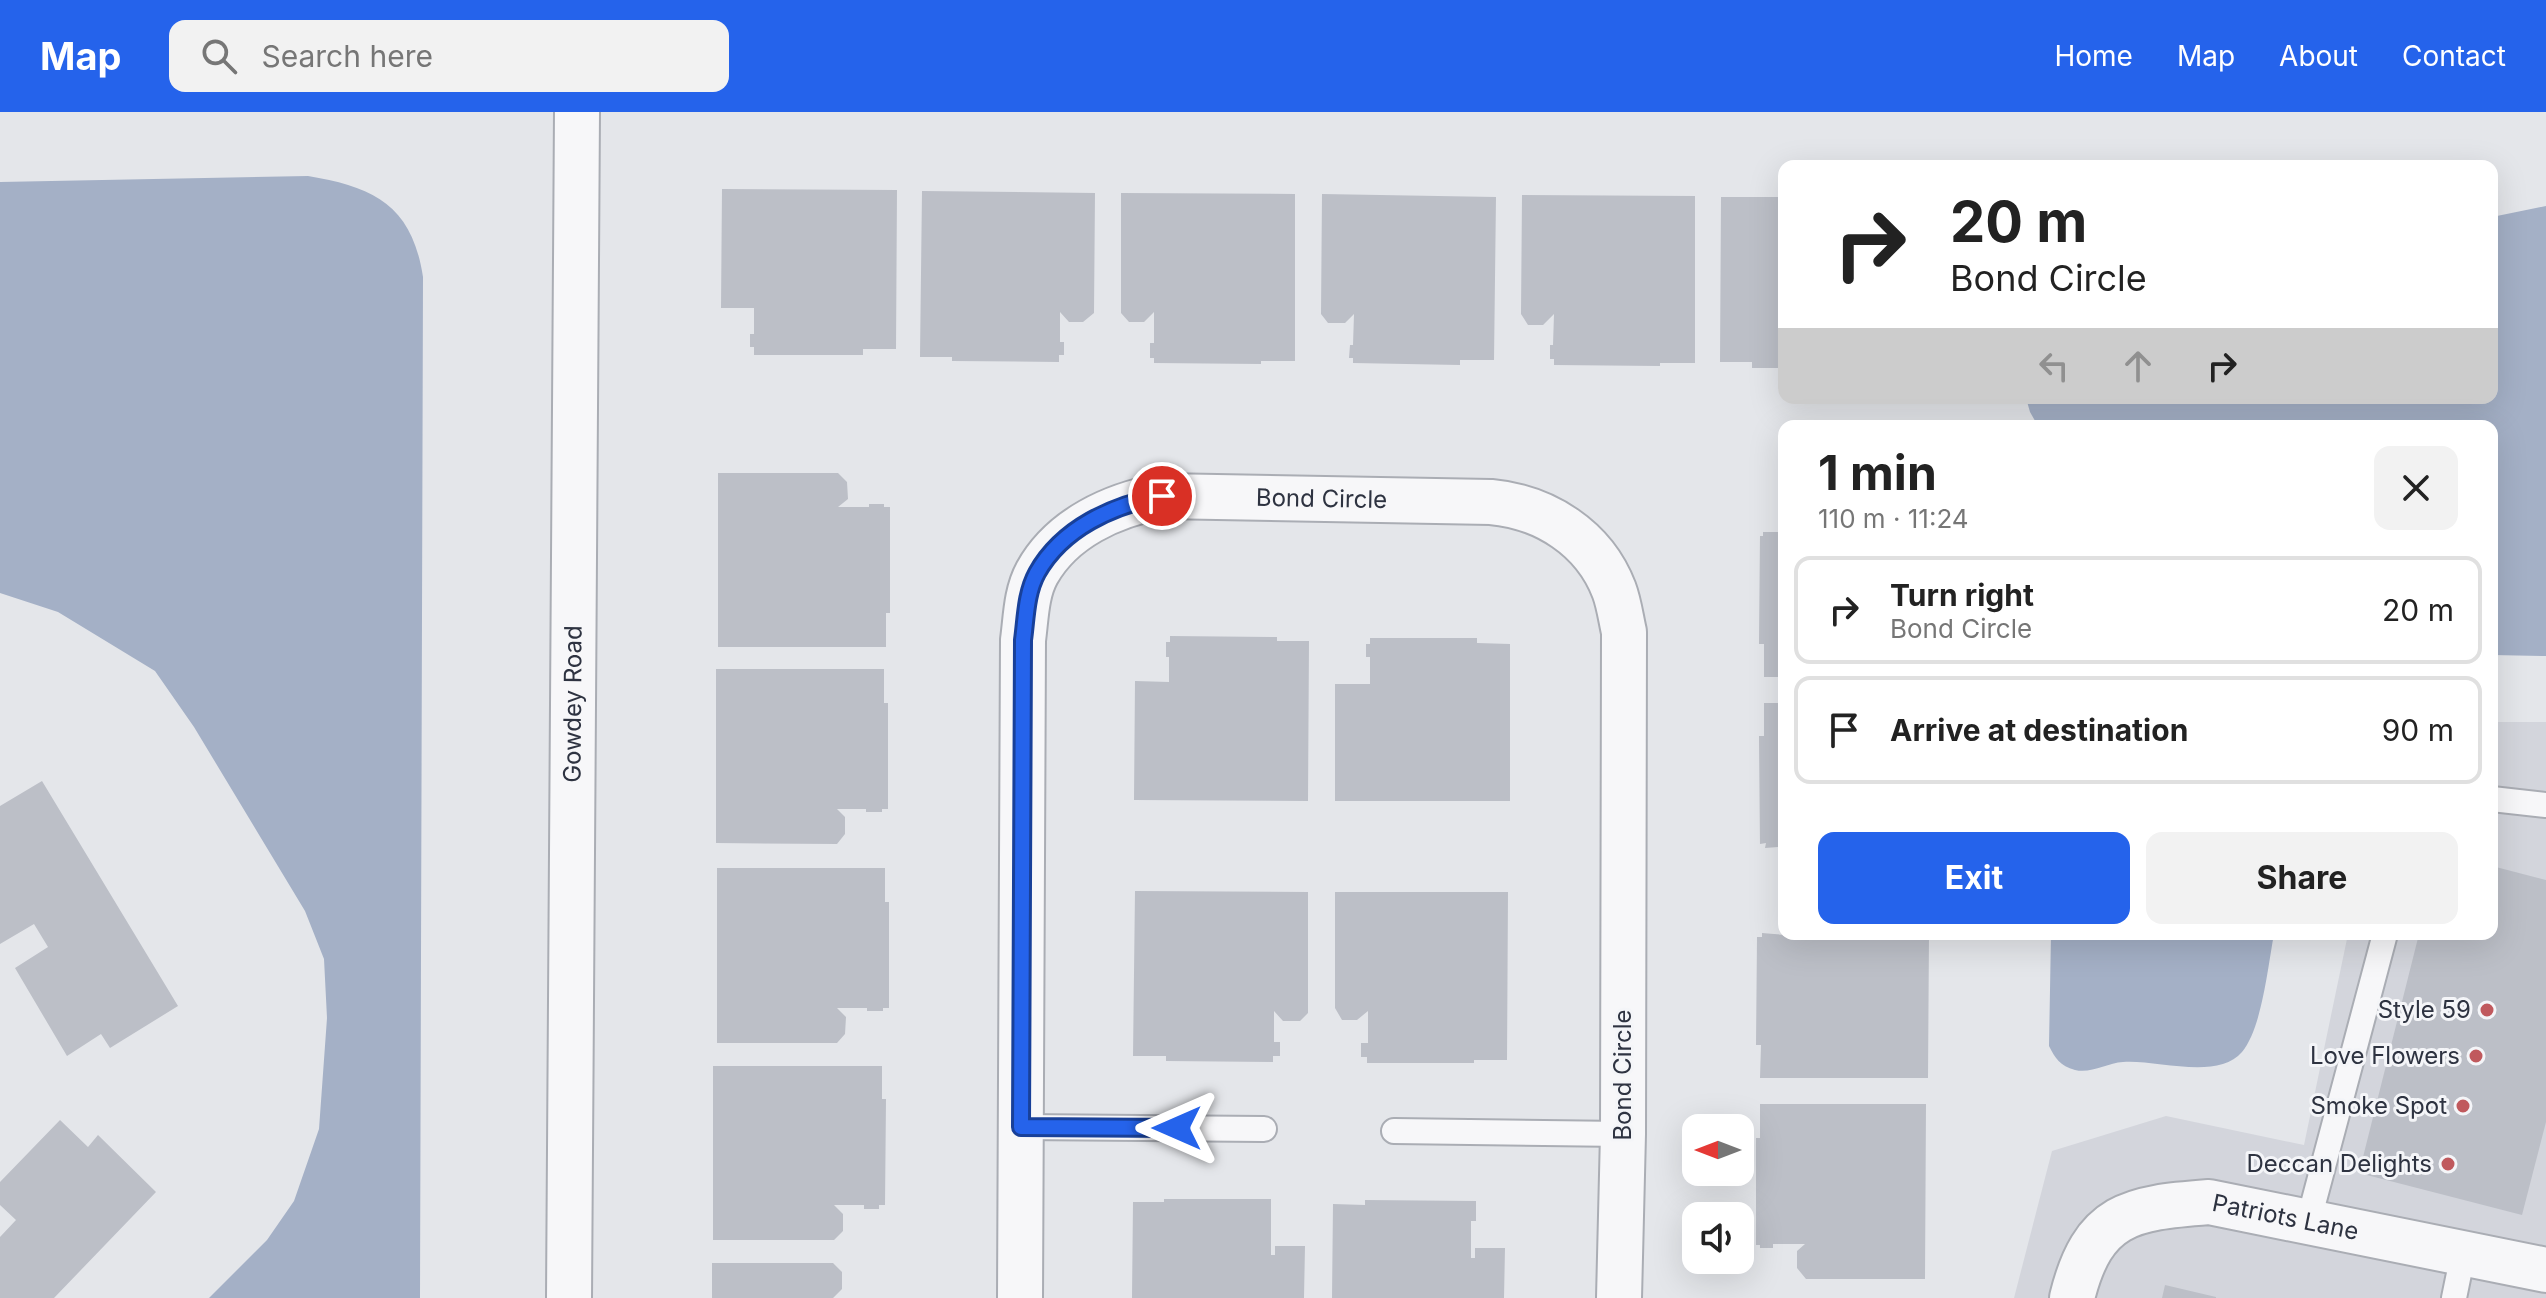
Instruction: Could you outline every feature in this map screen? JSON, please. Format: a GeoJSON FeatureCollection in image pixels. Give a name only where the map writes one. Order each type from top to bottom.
{"type":"FeatureCollection","features":[{"type":"Feature","properties":{"kind":"street","name":"Gowdey Road"},"geometry":{"type":"LineString","coordinates":[[569,1298],[577,112]]}},
{"type":"Feature","properties":{"kind":"street","name":"Bond Circle"},"geometry":{"type":"LineString","coordinates":[[1020,1298],[1023,640],[1028,600],[1036,574],[1071,535],[1092,519],[1117,507],[1162,496],[1518,504],[1542,513],[1569,530],[1597,558],[1615,592],[1624,632],[1623,1134],[1619,1298]]}},
{"type":"Feature","properties":{"kind":"street","name":"Patriots Lane"},"geometry":{"type":"LineString","coordinates":[[2072,1298],[2090,1248],[2110,1224],[2153,1207],[2209,1202],[2546,1270]]}},
{"type":"Feature","properties":{"kind":"lane"},"geometry":{"type":"LineString","coordinates":[[2498,800],[2546,805]]}},
{"type":"Feature","properties":{"kind":"lane"},"geometry":{"type":"LineString","coordinates":[[2308,1223],[2383,940]]}},
{"type":"Feature","properties":{"kind":"lane"},"geometry":{"type":"LineString","coordinates":[[1021,1127],[1264,1129]]}},
{"type":"Feature","properties":{"kind":"lane"},"geometry":{"type":"LineString","coordinates":[[1394,1131],[1623,1134]]}},
{"type":"Feature","properties":{"kind":"lane"},"geometry":{"type":"LineString","coordinates":[[2454,1298],[2463,1254]]}},
{"type":"Feature","properties":{"kind":"shaded area"},"geometry":{"type":"Polygon","coordinates":[[[2498,722],[2546,722],[2546,1298],[2014,1298],[2052,1151],[2166,1116],[2304,1145],[2347,940],[2498,940],[2498,722]]]}},
{"type":"Feature","properties":{"kind":"water"},"geometry":{"type":"Polygon","coordinates":[[[308,176],[352,186],[386,204],[410,232],[423,277],[420,1298],[209,1298],[267,1240],[294,1201],[319,1129],[327,1018],[324,959],[305,911],[194,727],[155,671],[58,612],[0,593],[0,182],[308,176]]]}},
{"type":"Feature","properties":{"kind":"water"},"geometry":{"type":"Polygon","coordinates":[[[2546,206],[2546,656],[2498,655],[2498,420],[2035,420],[2030,412],[2028,404],[2498,404],[2498,216],[2546,206]]]}},
{"type":"Feature","properties":{"kind":"water"},"geometry":{"type":"Polygon","coordinates":[[[2051,940],[2273,940],[2255,1028],[2242,1052],[2231,1061],[2202,1067],[2123,1062],[2081,1071],[2062,1064],[2049,1046],[2051,940]]]}},
{"type":"Feature","properties":{"kind":"building"},"geometry":{"type":"Polygon","coordinates":[[[722,189],[897,190],[896,349],[863,349],[863,355],[754,355],[754,347],[750,347],[750,334],[754,334],[754,308],[721,308],[722,189]]]}},
{"type":"Feature","properties":{"kind":"building"},"geometry":{"type":"Polygon","coordinates":[[[922,191],[1095,193],[1094,313],[1083,322],[1069,322],[1060,312],[1060,342],[1064,342],[1064,355],[1059,355],[1059,362],[952,361],[952,357],[920,357],[922,191]]]}},
{"type":"Feature","properties":{"kind":"building"},"geometry":{"type":"Polygon","coordinates":[[[1121,193],[1295,194],[1295,361],[1261,361],[1261,364],[1154,363],[1154,358],[1150,358],[1150,343],[1154,343],[1154,312],[1144,322],[1129,322],[1121,313],[1121,193]]]}},
{"type":"Feature","properties":{"kind":"building"},"geometry":{"type":"Polygon","coordinates":[[[1322,194],[1496,197],[1494,360],[1460,360],[1460,365],[1353,363],[1353,358],[1349,358],[1350,345],[1353,345],[1354,314],[1345,323],[1328,323],[1321,314],[1322,194]]]}},
{"type":"Feature","properties":{"kind":"building"},"geometry":{"type":"Polygon","coordinates":[[[1522,195],[1695,196],[1695,363],[1660,363],[1660,366],[1554,365],[1554,359],[1550,359],[1550,345],[1553,345],[1554,314],[1543,325],[1528,325],[1521,314],[1522,195]]]}},
{"type":"Feature","properties":{"kind":"building"},"geometry":{"type":"Polygon","coordinates":[[[1721,197],[1778,197],[1778,368],[1752,368],[1752,362],[1720,362],[1721,197]]]}},
{"type":"Feature","properties":{"kind":"building"},"geometry":{"type":"Polygon","coordinates":[[[718,473],[838,473],[847,482],[848,499],[838,507],[884,504],[884,507],[890,507],[890,613],[886,613],[886,647],[718,647],[718,473]]]}},
{"type":"Feature","properties":{"kind":"building"},"geometry":{"type":"Polygon","coordinates":[[[1763,532],[1778,532],[1778,677],[1764,677],[1764,644],[1759,644],[1760,536],[1763,532]]]}},
{"type":"Feature","properties":{"kind":"building"},"geometry":{"type":"Polygon","coordinates":[[[1170,636],[1277,637],[1277,641],[1309,641],[1308,801],[1134,800],[1135,681],[1169,682],[1166,642],[1170,642],[1170,636]]]}},
{"type":"Feature","properties":{"kind":"building"},"geometry":{"type":"Polygon","coordinates":[[[1370,638],[1477,638],[1477,643],[1510,644],[1510,801],[1335,801],[1335,684],[1370,684],[1370,657],[1366,657],[1366,644],[1370,644],[1370,638]]]}},
{"type":"Feature","properties":{"kind":"building"},"geometry":{"type":"Polygon","coordinates":[[[716,669],[884,669],[884,703],[888,703],[888,809],[866,812],[866,809],[837,809],[845,817],[845,834],[837,844],[716,843],[716,669]]]}},
{"type":"Feature","properties":{"kind":"building"},"geometry":{"type":"Polygon","coordinates":[[[1764,703],[1778,703],[1778,847],[1765,848],[1766,843],[1760,844],[1759,736],[1764,736],[1764,703]]]}},
{"type":"Feature","properties":{"kind":"building"},"geometry":{"type":"Polygon","coordinates":[[[42,781],[178,1006],[110,1048],[101,1034],[67,1056],[15,968],[48,947],[34,924],[0,944],[0,806],[42,781]]]}},
{"type":"Feature","properties":{"kind":"building"},"geometry":{"type":"Polygon","coordinates":[[[717,868],[885,868],[885,902],[889,902],[889,1008],[867,1011],[867,1008],[837,1008],[846,1017],[845,1034],[837,1043],[717,1043],[717,868]]]}},
{"type":"Feature","properties":{"kind":"building"},"geometry":{"type":"Polygon","coordinates":[[[2498,868],[2546,880],[2546,1122],[2522,1215],[2359,1173],[2417,940],[2498,940],[2498,868]]]}},
{"type":"Feature","properties":{"kind":"building"},"geometry":{"type":"Polygon","coordinates":[[[1135,891],[1308,892],[1308,1013],[1300,1021],[1283,1021],[1274,1011],[1274,1042],[1280,1042],[1280,1056],[1273,1056],[1273,1062],[1166,1061],[1166,1056],[1133,1056],[1135,891]]]}},
{"type":"Feature","properties":{"kind":"building"},"geometry":{"type":"Polygon","coordinates":[[[1335,892],[1508,892],[1507,1060],[1367,1063],[1367,1057],[1361,1057],[1361,1043],[1368,1043],[1368,1011],[1357,1020],[1342,1020],[1335,1008],[1335,892]]]}},
{"type":"Feature","properties":{"kind":"building"},"geometry":{"type":"Polygon","coordinates":[[[1762,933],[1778,934],[1778,940],[1929,940],[1928,1078],[1760,1078],[1761,1045],[1756,1045],[1757,937],[1762,937],[1762,933]]]}},
{"type":"Feature","properties":{"kind":"building"},"geometry":{"type":"Polygon","coordinates":[[[713,1066],[882,1066],[882,1099],[886,1099],[885,1205],[879,1205],[879,1209],[864,1209],[864,1205],[834,1205],[843,1214],[843,1231],[834,1240],[713,1240],[713,1066]]]}},
{"type":"Feature","properties":{"kind":"building"},"geometry":{"type":"Polygon","coordinates":[[[1760,1104],[1926,1104],[1925,1279],[1806,1279],[1797,1268],[1797,1251],[1805,1244],[1773,1244],[1773,1248],[1756,1245],[1756,1138],[1760,1138],[1760,1104]]]}},
{"type":"Feature","properties":{"kind":"building"},"geometry":{"type":"Polygon","coordinates":[[[60,1120],[88,1147],[98,1135],[156,1192],[54,1298],[0,1298],[0,1237],[16,1220],[0,1205],[0,1182],[60,1120]]]}},
{"type":"Feature","properties":{"kind":"building"},"geometry":{"type":"Polygon","coordinates":[[[1164,1199],[1271,1199],[1271,1255],[1275,1255],[1275,1246],[1305,1246],[1304,1298],[1132,1298],[1133,1202],[1164,1202],[1164,1199]]]}},
{"type":"Feature","properties":{"kind":"building"},"geometry":{"type":"Polygon","coordinates":[[[1365,1200],[1476,1201],[1476,1221],[1471,1221],[1471,1258],[1475,1258],[1475,1248],[1505,1248],[1504,1298],[1332,1298],[1333,1204],[1365,1205],[1365,1200]]]}},
{"type":"Feature","properties":{"kind":"building"},"geometry":{"type":"Polygon","coordinates":[[[712,1263],[833,1263],[842,1272],[842,1289],[833,1298],[712,1298],[712,1263]]]}},
{"type":"Feature","properties":{"kind":"building"},"geometry":{"type":"Polygon","coordinates":[[[2165,1285],[2216,1297],[2216,1298],[2162,1298],[2165,1285]]]}},
{"type":"Feature","properties":{"kind":"place","name":"Style 59"},"geometry":{"type":"Point","coordinates":[2487,1010]}},
{"type":"Feature","properties":{"kind":"place","name":"Love Flowers"},"geometry":{"type":"Point","coordinates":[2476,1056]}},
{"type":"Feature","properties":{"kind":"place","name":"Smoke Spot"},"geometry":{"type":"Point","coordinates":[2463,1106]}},
{"type":"Feature","properties":{"kind":"place","name":"Deccan Delights"},"geometry":{"type":"Point","coordinates":[2448,1164]}},
{"type":"Feature","properties":{"kind":"route"},"geometry":{"type":"LineString","coordinates":[[1162,496],[1117,507],[1092,519],[1071,535],[1036,574],[1028,600],[1023,640],[1021,1127],[1177,1128]]}}]}
